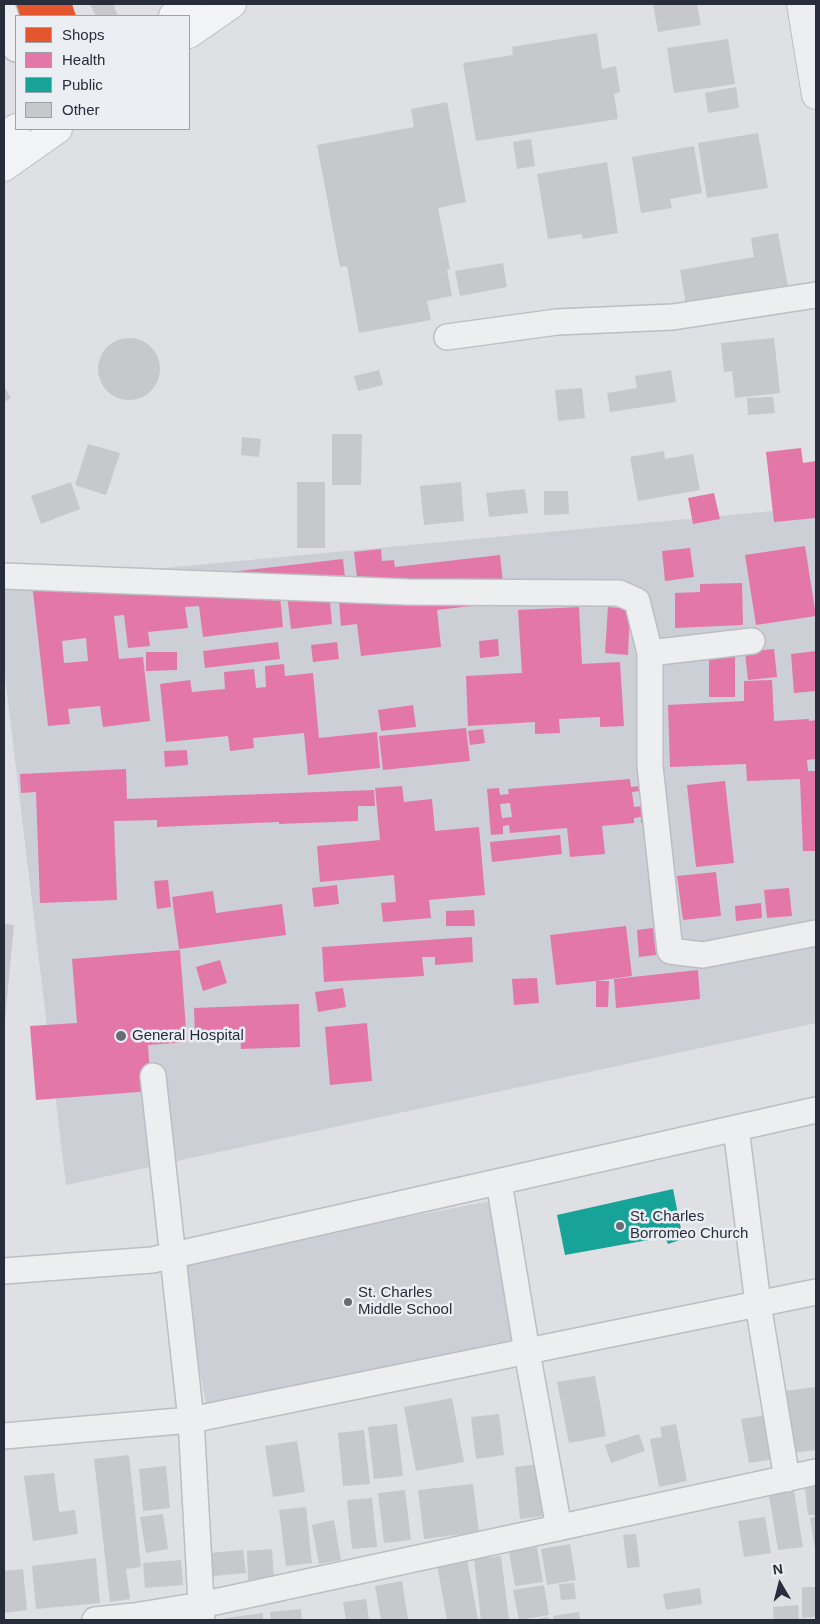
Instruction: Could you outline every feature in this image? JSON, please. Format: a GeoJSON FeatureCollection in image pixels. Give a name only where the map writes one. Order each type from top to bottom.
{"type":"FeatureCollection","features":[{"type":"Feature","properties":{"kind":"main road"},"geometry":{"type":"LineString","coordinates":[[174,15],[191,4]]}},
{"type":"Feature","properties":{"kind":"main road"},"geometry":{"type":"LineString","coordinates":[[190,33],[232,4]]}},
{"type":"Feature","properties":{"kind":"main road"},"geometry":{"type":"LineString","coordinates":[[4,137],[15,129]]}},
{"type":"Feature","properties":{"kind":"main road"},"geometry":{"type":"LineString","coordinates":[[4,167],[57,130]]}},
{"type":"Feature","properties":{"kind":"street"},"geometry":{"type":"LineString","coordinates":[[801,4],[816,95]]}},
{"type":"Feature","properties":{"kind":"street"},"geometry":{"type":"LineString","coordinates":[[4,11],[15,46]]}},
{"type":"Feature","properties":{"kind":"street"},"geometry":{"type":"LineString","coordinates":[[447,337],[557,322],[673,318],[816,295]]}},
{"type":"Feature","properties":{"kind":"street"},"geometry":{"type":"LineString","coordinates":[[4,576],[408,592],[620,593],[637,600],[650,653],[650,766],[670,951],[703,955],[816,933]]}},
{"type":"Feature","properties":{"kind":"street"},"geometry":{"type":"LineString","coordinates":[[650,653],[752,641]]}},
{"type":"Feature","properties":{"kind":"street"},"geometry":{"type":"LineString","coordinates":[[153,1076],[191,1420],[202,1612]]}},
{"type":"Feature","properties":{"kind":"street"},"geometry":{"type":"LineString","coordinates":[[4,1271],[152,1260],[816,1110]]}},
{"type":"Feature","properties":{"kind":"street"},"geometry":{"type":"LineString","coordinates":[[736,1128],[758,1304],[787,1479]]}},
{"type":"Feature","properties":{"kind":"street"},"geometry":{"type":"LineString","coordinates":[[499,1182],[559,1528]]}},
{"type":"Feature","properties":{"kind":"street"},"geometry":{"type":"LineString","coordinates":[[4,1436],[191,1420],[816,1292]]}},
{"type":"Feature","properties":{"kind":"street"},"geometry":{"type":"LineString","coordinates":[[96,1620],[202,1612],[559,1528],[816,1472]]}},
{"type":"Feature","properties":{"kind":"shaded area"},"geometry":{"type":"Polygon","coordinates":[[[816,507],[816,1023],[66,1185],[4,668],[4,583],[816,507]]]}},
{"type":"Feature","properties":{"kind":"shaded area","name":"St. Charles Middle School"},"geometry":{"type":"Polygon","coordinates":[[[491,1201],[518,1345],[206,1404],[179,1260],[491,1201]]]}},
{"type":"Feature","properties":{"kind":"building: Shops"},"geometry":{"type":"Polygon","coordinates":[[[16,4],[72,4],[76,15],[19,15],[16,4]]]}},
{"type":"Feature","properties":{"kind":"building: Health"},"geometry":{"type":"Polygon","coordinates":[[[801,448],[803,463],[816,461],[816,518],[774,522],[766,452],[801,448]]]}},
{"type":"Feature","properties":{"kind":"building: Health"},"geometry":{"type":"Polygon","coordinates":[[[714,493],[720,519],[693,524],[688,498],[714,493]]]}},
{"type":"Feature","properties":{"kind":"building: Health"},"geometry":{"type":"Polygon","coordinates":[[[805,546],[816,616],[756,625],[745,555],[805,546]]]}},
{"type":"Feature","properties":{"kind":"building: Health"},"geometry":{"type":"Polygon","coordinates":[[[690,548],[694,577],[665,581],[662,551],[690,548]]]}},
{"type":"Feature","properties":{"kind":"building: Health"},"geometry":{"type":"Polygon","coordinates":[[[381,549],[382,561],[394,560],[395,567],[500,555],[505,602],[437,610],[441,647],[361,656],[357,624],[341,626],[338,590],[329,591],[332,624],[291,629],[287,595],[280,596],[283,627],[203,637],[199,606],[185,607],[188,628],[148,632],[150,646],[128,648],[124,615],[114,616],[119,659],[143,657],[150,721],[103,727],[100,706],[68,709],[70,724],[48,726],[32,583],[56,580],[57,592],[343,559],[346,588],[358,586],[354,552],[381,549]],[[86,638],[62,641],[64,663],[88,661],[86,638]]]}},
{"type":"Feature","properties":{"kind":"building: Health"},"geometry":{"type":"Polygon","coordinates":[[[742,583],[743,625],[675,628],[675,593],[700,592],[700,584],[742,583]]]}},
{"type":"Feature","properties":{"kind":"building: Health"},"geometry":{"type":"Polygon","coordinates":[[[579,607],[582,664],[620,662],[624,726],[600,727],[600,717],[559,719],[560,733],[535,734],[535,722],[468,726],[466,676],[522,673],[518,610],[579,607]]]}},
{"type":"Feature","properties":{"kind":"building: Health"},"geometry":{"type":"Polygon","coordinates":[[[608,607],[630,609],[628,655],[605,653],[608,607]]]}},
{"type":"Feature","properties":{"kind":"building: Health"},"geometry":{"type":"Polygon","coordinates":[[[498,639],[499,656],[480,658],[479,641],[498,639]]]}},
{"type":"Feature","properties":{"kind":"building: Health"},"geometry":{"type":"Polygon","coordinates":[[[278,642],[280,659],[205,668],[203,651],[278,642]]]}},
{"type":"Feature","properties":{"kind":"building: Health"},"geometry":{"type":"Polygon","coordinates":[[[337,642],[339,659],[313,662],[311,645],[337,642]]]}},
{"type":"Feature","properties":{"kind":"building: Health"},"geometry":{"type":"Polygon","coordinates":[[[709,649],[735,649],[735,697],[709,697],[709,649]]]}},
{"type":"Feature","properties":{"kind":"building: Health"},"geometry":{"type":"Polygon","coordinates":[[[774,649],[777,677],[748,680],[745,652],[774,649]]]}},
{"type":"Feature","properties":{"kind":"building: Health"},"geometry":{"type":"Polygon","coordinates":[[[816,651],[816,691],[794,693],[791,654],[816,651]]]}},
{"type":"Feature","properties":{"kind":"building: Health"},"geometry":{"type":"Polygon","coordinates":[[[146,652],[177,652],[177,670],[146,671],[146,652]]]}},
{"type":"Feature","properties":{"kind":"building: Health"},"geometry":{"type":"Polygon","coordinates":[[[284,664],[285,676],[313,673],[319,738],[377,732],[380,768],[308,775],[304,733],[253,738],[254,748],[230,751],[228,736],[166,742],[160,684],[190,680],[192,692],[225,689],[224,672],[254,669],[256,688],[266,687],[265,666],[284,664]]]}},
{"type":"Feature","properties":{"kind":"building: Health"},"geometry":{"type":"Polygon","coordinates":[[[772,680],[774,721],[816,720],[816,759],[807,760],[808,771],[816,771],[816,851],[803,851],[800,779],[747,781],[746,764],[670,767],[668,705],[744,701],[744,681],[772,680]]]}},
{"type":"Feature","properties":{"kind":"building: Health"},"geometry":{"type":"Polygon","coordinates":[[[413,705],[416,727],[381,731],[378,710],[413,705]]]}},
{"type":"Feature","properties":{"kind":"building: Health"},"geometry":{"type":"Polygon","coordinates":[[[466,728],[470,761],[383,770],[379,736],[466,728]]]}},
{"type":"Feature","properties":{"kind":"building: Health"},"geometry":{"type":"Polygon","coordinates":[[[483,729],[485,743],[470,745],[468,731],[483,729]]]}},
{"type":"Feature","properties":{"kind":"building: Health"},"geometry":{"type":"Polygon","coordinates":[[[187,750],[188,765],[165,767],[164,751],[187,750]]]}},
{"type":"Feature","properties":{"kind":"building: Health"},"geometry":{"type":"Polygon","coordinates":[[[126,769],[127,799],[374,790],[375,806],[358,806],[358,821],[157,827],[157,820],[114,821],[117,900],[40,903],[36,792],[21,793],[20,774],[126,769]]]}},
{"type":"Feature","properties":{"kind":"building: Health"},"geometry":{"type":"Polygon","coordinates":[[[630,779],[631,787],[640,786],[655,821],[641,823],[641,817],[634,818],[634,823],[602,826],[605,854],[570,857],[567,828],[510,833],[509,825],[503,826],[503,834],[491,835],[487,789],[499,788],[500,795],[509,794],[508,789],[630,779]],[[641,791],[632,792],[634,807],[643,806],[641,791]],[[510,803],[500,804],[502,818],[512,817],[510,803]]]}},
{"type":"Feature","properties":{"kind":"building: Health"},"geometry":{"type":"Polygon","coordinates":[[[725,781],[734,863],[696,867],[687,785],[725,781]]]}},
{"type":"Feature","properties":{"kind":"building: Health"},"geometry":{"type":"Polygon","coordinates":[[[402,786],[404,802],[432,799],[435,831],[479,827],[485,895],[429,900],[431,918],[383,922],[381,903],[396,902],[394,875],[320,882],[317,846],[380,840],[375,788],[402,786]]]}},
{"type":"Feature","properties":{"kind":"building: Health"},"geometry":{"type":"Polygon","coordinates":[[[560,835],[562,854],[492,862],[490,842],[560,835]]]}},
{"type":"Feature","properties":{"kind":"building: Health"},"geometry":{"type":"Polygon","coordinates":[[[716,872],[721,916],[683,920],[677,876],[716,872]]]}},
{"type":"Feature","properties":{"kind":"building: Health"},"geometry":{"type":"Polygon","coordinates":[[[168,880],[171,907],[157,909],[154,881],[168,880]]]}},
{"type":"Feature","properties":{"kind":"building: Health"},"geometry":{"type":"Polygon","coordinates":[[[337,885],[339,904],[314,907],[312,888],[337,885]]]}},
{"type":"Feature","properties":{"kind":"building: Health"},"geometry":{"type":"Polygon","coordinates":[[[789,888],[792,916],[767,918],[764,890],[789,888]]]}},
{"type":"Feature","properties":{"kind":"building: Health"},"geometry":{"type":"Polygon","coordinates":[[[213,891],[216,913],[282,904],[286,935],[179,949],[172,897],[213,891]]]}},
{"type":"Feature","properties":{"kind":"building: Health"},"geometry":{"type":"Polygon","coordinates":[[[761,903],[762,918],[736,921],[735,906],[761,903]]]}},
{"type":"Feature","properties":{"kind":"building: Health"},"geometry":{"type":"Polygon","coordinates":[[[474,910],[475,926],[446,926],[446,911],[474,910]]]}},
{"type":"Feature","properties":{"kind":"building: Health"},"geometry":{"type":"Polygon","coordinates":[[[626,926],[632,976],[556,985],[550,935],[626,926]]]}},
{"type":"Feature","properties":{"kind":"building: Health"},"geometry":{"type":"Polygon","coordinates":[[[653,928],[656,955],[639,957],[637,930],[653,928]]]}},
{"type":"Feature","properties":{"kind":"building: Health"},"geometry":{"type":"Polygon","coordinates":[[[472,937],[473,962],[435,965],[435,957],[422,957],[424,976],[324,982],[322,947],[472,937]]]}},
{"type":"Feature","properties":{"kind":"building: Health"},"geometry":{"type":"Polygon","coordinates":[[[180,950],[187,1042],[148,1045],[151,1091],[36,1100],[30,1026],[77,1023],[72,959],[180,950]]]}},
{"type":"Feature","properties":{"kind":"building: Health"},"geometry":{"type":"Polygon","coordinates":[[[220,960],[227,983],[203,991],[196,967],[220,960]]]}},
{"type":"Feature","properties":{"kind":"building: Health"},"geometry":{"type":"Polygon","coordinates":[[[698,970],[700,999],[616,1008],[614,979],[698,970]]]}},
{"type":"Feature","properties":{"kind":"building: Health"},"geometry":{"type":"Polygon","coordinates":[[[537,978],[539,1003],[514,1005],[512,979],[537,978]]]}},
{"type":"Feature","properties":{"kind":"building: Health"},"geometry":{"type":"Polygon","coordinates":[[[596,981],[609,981],[608,1007],[596,1007],[596,981]]]}},
{"type":"Feature","properties":{"kind":"building: Health"},"geometry":{"type":"Polygon","coordinates":[[[343,988],[346,1007],[318,1012],[315,992],[343,988]]]}},
{"type":"Feature","properties":{"kind":"building: Health"},"geometry":{"type":"Polygon","coordinates":[[[299,1004],[300,1047],[241,1049],[240,1035],[195,1037],[194,1008],[299,1004]]]}},
{"type":"Feature","properties":{"kind":"building: Health"},"geometry":{"type":"Polygon","coordinates":[[[367,1023],[372,1081],[330,1085],[325,1027],[367,1023]]]}},
{"type":"Feature","properties":{"kind":"building: Public","name":"St. Charles Borromeo Church"},"geometry":{"type":"Polygon","coordinates":[[[673,1189],[683,1239],[668,1244],[665,1237],[565,1255],[557,1215],[673,1189]]]}},
{"type":"Feature","properties":{"kind":"building: Other"},"geometry":{"type":"Polygon","coordinates":[[[90,4],[113,4],[118,15],[96,15],[90,4]]]}},
{"type":"Feature","properties":{"kind":"building: Other"},"geometry":{"type":"Polygon","coordinates":[[[653,4],[697,4],[701,25],[658,32],[653,4]]]}},
{"type":"Feature","properties":{"kind":"building: Other"},"geometry":{"type":"Polygon","coordinates":[[[597,33],[602,69],[616,66],[620,92],[614,94],[618,119],[476,141],[463,63],[513,55],[512,47],[597,33]]]}},
{"type":"Feature","properties":{"kind":"building: Other"},"geometry":{"type":"Polygon","coordinates":[[[728,39],[735,84],[674,93],[667,48],[728,39]]]}},
{"type":"Feature","properties":{"kind":"building: Other"},"geometry":{"type":"Polygon","coordinates":[[[736,87],[739,108],[708,113],[705,93],[736,87]]]}},
{"type":"Feature","properties":{"kind":"building: Other"},"geometry":{"type":"Polygon","coordinates":[[[447,102],[466,202],[438,208],[450,269],[447,270],[452,296],[427,301],[431,320],[359,333],[347,266],[340,267],[317,145],[414,127],[411,109],[447,102]]]}},
{"type":"Feature","properties":{"kind":"building: Other"},"geometry":{"type":"Polygon","coordinates":[[[758,133],[768,188],[707,198],[698,143],[758,133]]]}},
{"type":"Feature","properties":{"kind":"building: Other"},"geometry":{"type":"Polygon","coordinates":[[[531,139],[535,166],[517,169],[513,142],[531,139]]]}},
{"type":"Feature","properties":{"kind":"building: Other"},"geometry":{"type":"Polygon","coordinates":[[[694,146],[702,193],[670,199],[672,208],[641,213],[632,157],[694,146]]]}},
{"type":"Feature","properties":{"kind":"building: Other"},"geometry":{"type":"Polygon","coordinates":[[[607,162],[618,233],[583,239],[582,234],[548,239],[537,174],[607,162]]]}},
{"type":"Feature","properties":{"kind":"building: Other"},"geometry":{"type":"Polygon","coordinates":[[[778,233],[788,286],[686,305],[680,270],[754,257],[751,238],[778,233]]]}},
{"type":"Feature","properties":{"kind":"building: Other"},"geometry":{"type":"Polygon","coordinates":[[[503,263],[507,287],[460,296],[455,271],[503,263]]]}},
{"type":"Feature","properties":{"kind":"building: Other"},"geometry":{"type":"Polygon","coordinates":[[[129,338],[141,341],[151,347],[157,357],[160,369],[157,381],[151,391],[141,397],[129,400],[117,397],[107,391],[101,381],[98,369],[101,357],[107,347],[117,341],[129,338]]]}},
{"type":"Feature","properties":{"kind":"building: Other"},"geometry":{"type":"Polygon","coordinates":[[[774,338],[780,393],[735,398],[732,371],[724,372],[721,343],[774,338]]]}},
{"type":"Feature","properties":{"kind":"building: Other"},"geometry":{"type":"Polygon","coordinates":[[[379,370],[383,385],[358,391],[354,376],[379,370]]]}},
{"type":"Feature","properties":{"kind":"building: Other"},"geometry":{"type":"Polygon","coordinates":[[[671,370],[676,402],[610,412],[607,393],[637,388],[635,376],[671,370]]]}},
{"type":"Feature","properties":{"kind":"building: Other"},"geometry":{"type":"Polygon","coordinates":[[[4,386],[11,398],[4,402],[4,386]]]}},
{"type":"Feature","properties":{"kind":"building: Other"},"geometry":{"type":"Polygon","coordinates":[[[582,388],[585,418],[558,421],[555,390],[582,388]]]}},
{"type":"Feature","properties":{"kind":"building: Other"},"geometry":{"type":"Polygon","coordinates":[[[773,397],[775,413],[748,415],[747,398],[773,397]]]}},
{"type":"Feature","properties":{"kind":"building: Other"},"geometry":{"type":"Polygon","coordinates":[[[332,434],[362,434],[361,485],[332,485],[332,434]]]}},
{"type":"Feature","properties":{"kind":"building: Other"},"geometry":{"type":"Polygon","coordinates":[[[242,437],[261,439],[259,457],[241,455],[242,437]]]}},
{"type":"Feature","properties":{"kind":"building: Other"},"geometry":{"type":"Polygon","coordinates":[[[88,444],[120,453],[106,495],[75,485],[88,444]]]}},
{"type":"Feature","properties":{"kind":"building: Other"},"geometry":{"type":"Polygon","coordinates":[[[664,451],[665,459],[693,454],[700,490],[638,501],[630,457],[664,451]]]}},
{"type":"Feature","properties":{"kind":"building: Other"},"geometry":{"type":"Polygon","coordinates":[[[71,482],[80,509],[41,524],[31,496],[71,482]]]}},
{"type":"Feature","properties":{"kind":"building: Other"},"geometry":{"type":"Polygon","coordinates":[[[297,482],[325,482],[325,548],[297,548],[297,482]]]}},
{"type":"Feature","properties":{"kind":"building: Other"},"geometry":{"type":"Polygon","coordinates":[[[461,482],[464,521],[424,525],[420,486],[461,482]]]}},
{"type":"Feature","properties":{"kind":"building: Other"},"geometry":{"type":"Polygon","coordinates":[[[525,489],[528,513],[489,517],[486,493],[525,489]]]}},
{"type":"Feature","properties":{"kind":"building: Other"},"geometry":{"type":"Polygon","coordinates":[[[544,491],[568,491],[569,514],[544,515],[544,491]]]}},
{"type":"Feature","properties":{"kind":"building: Other"},"geometry":{"type":"Polygon","coordinates":[[[4,924],[14,925],[5,1019],[4,1019],[4,924]]]}},
{"type":"Feature","properties":{"kind":"building: Other"},"geometry":{"type":"Polygon","coordinates":[[[595,1376],[606,1436],[569,1443],[557,1382],[595,1376]]]}},
{"type":"Feature","properties":{"kind":"building: Other"},"geometry":{"type":"Polygon","coordinates":[[[816,1387],[816,1450],[792,1453],[785,1391],[816,1387]]]}},
{"type":"Feature","properties":{"kind":"building: Other"},"geometry":{"type":"Polygon","coordinates":[[[452,1398],[464,1462],[416,1471],[404,1407],[452,1398]]]}},
{"type":"Feature","properties":{"kind":"building: Other"},"geometry":{"type":"Polygon","coordinates":[[[499,1414],[504,1455],[476,1459],[471,1417],[499,1414]]]}},
{"type":"Feature","properties":{"kind":"building: Other"},"geometry":{"type":"Polygon","coordinates":[[[767,1415],[775,1459],[749,1463],[741,1419],[767,1415]]]}},
{"type":"Feature","properties":{"kind":"building: Other"},"geometry":{"type":"Polygon","coordinates":[[[397,1424],[403,1476],[374,1479],[368,1427],[397,1424]]]}},
{"type":"Feature","properties":{"kind":"building: Other"},"geometry":{"type":"Polygon","coordinates":[[[676,1424],[687,1481],[659,1487],[650,1439],[662,1437],[660,1427],[676,1424]]]}},
{"type":"Feature","properties":{"kind":"building: Other"},"geometry":{"type":"Polygon","coordinates":[[[364,1430],[370,1484],[343,1486],[338,1433],[364,1430]]]}},
{"type":"Feature","properties":{"kind":"building: Other"},"geometry":{"type":"Polygon","coordinates":[[[639,1434],[645,1451],[611,1463],[605,1445],[639,1434]]]}},
{"type":"Feature","properties":{"kind":"building: Other"},"geometry":{"type":"Polygon","coordinates":[[[297,1441],[305,1492],[273,1497],[265,1446],[297,1441]]]}},
{"type":"Feature","properties":{"kind":"building: Other"},"geometry":{"type":"Polygon","coordinates":[[[129,1455],[141,1567],[126,1569],[130,1599],[110,1602],[94,1459],[129,1455]]]}},
{"type":"Feature","properties":{"kind":"building: Other"},"geometry":{"type":"Polygon","coordinates":[[[539,1464],[544,1516],[520,1519],[515,1467],[539,1464]]]}},
{"type":"Feature","properties":{"kind":"building: Other"},"geometry":{"type":"Polygon","coordinates":[[[166,1466],[170,1508],[143,1511],[139,1469],[166,1466]]]}},
{"type":"Feature","properties":{"kind":"building: Other"},"geometry":{"type":"Polygon","coordinates":[[[54,1473],[59,1512],[75,1510],[78,1534],[33,1541],[24,1476],[54,1473]]]}},
{"type":"Feature","properties":{"kind":"building: Other"},"geometry":{"type":"Polygon","coordinates":[[[473,1484],[479,1532],[424,1539],[418,1490],[473,1484]]]}},
{"type":"Feature","properties":{"kind":"building: Other"},"geometry":{"type":"Polygon","coordinates":[[[816,1485],[816,1515],[808,1515],[805,1487],[816,1485]]]}},
{"type":"Feature","properties":{"kind":"building: Other"},"geometry":{"type":"Polygon","coordinates":[[[405,1490],[411,1540],[384,1543],[378,1493],[405,1490]]]}},
{"type":"Feature","properties":{"kind":"building: Other"},"geometry":{"type":"Polygon","coordinates":[[[794,1491],[803,1547],[778,1550],[769,1495],[794,1491]]]}},
{"type":"Feature","properties":{"kind":"building: Other"},"geometry":{"type":"Polygon","coordinates":[[[372,1498],[377,1547],[352,1549],[347,1500],[372,1498]]]}},
{"type":"Feature","properties":{"kind":"building: Other"},"geometry":{"type":"Polygon","coordinates":[[[306,1507],[312,1563],[286,1566],[279,1510],[306,1507]]]}},
{"type":"Feature","properties":{"kind":"building: Other"},"geometry":{"type":"Polygon","coordinates":[[[163,1514],[168,1549],[146,1553],[140,1517],[163,1514]]]}},
{"type":"Feature","properties":{"kind":"building: Other"},"geometry":{"type":"Polygon","coordinates":[[[765,1517],[771,1553],[744,1557],[738,1521],[765,1517]]]}},
{"type":"Feature","properties":{"kind":"building: Other"},"geometry":{"type":"Polygon","coordinates":[[[816,1517],[816,1549],[815,1549],[810,1518],[816,1517]]]}},
{"type":"Feature","properties":{"kind":"building: Other"},"geometry":{"type":"Polygon","coordinates":[[[334,1520],[341,1560],[319,1564],[312,1525],[334,1520]]]}},
{"type":"Feature","properties":{"kind":"building: Other"},"geometry":{"type":"Polygon","coordinates":[[[636,1534],[640,1567],[627,1568],[623,1535],[636,1534]]]}},
{"type":"Feature","properties":{"kind":"building: Other"},"geometry":{"type":"Polygon","coordinates":[[[570,1544],[576,1580],[547,1585],[541,1549],[570,1544]]]}},
{"type":"Feature","properties":{"kind":"building: Other"},"geometry":{"type":"Polygon","coordinates":[[[537,1547],[543,1582],[515,1586],[509,1552],[537,1547]]]}},
{"type":"Feature","properties":{"kind":"building: Other"},"geometry":{"type":"Polygon","coordinates":[[[272,1549],[274,1579],[248,1580],[247,1551],[272,1549]]]}},
{"type":"Feature","properties":{"kind":"building: Other"},"geometry":{"type":"Polygon","coordinates":[[[243,1550],[246,1573],[213,1576],[210,1553],[243,1550]]]}},
{"type":"Feature","properties":{"kind":"building: Other"},"geometry":{"type":"Polygon","coordinates":[[[501,1556],[509,1620],[481,1620],[474,1559],[501,1556]]]}},
{"type":"Feature","properties":{"kind":"building: Other"},"geometry":{"type":"Polygon","coordinates":[[[96,1558],[100,1603],[36,1609],[32,1566],[96,1558]]]}},
{"type":"Feature","properties":{"kind":"building: Other"},"geometry":{"type":"Polygon","coordinates":[[[467,1559],[478,1620],[447,1620],[437,1564],[467,1559]]]}},
{"type":"Feature","properties":{"kind":"building: Other"},"geometry":{"type":"Polygon","coordinates":[[[181,1560],[183,1585],[145,1588],[143,1563],[181,1560]]]}},
{"type":"Feature","properties":{"kind":"building: Other"},"geometry":{"type":"Polygon","coordinates":[[[23,1569],[27,1610],[4,1613],[4,1571],[23,1569]]]}},
{"type":"Feature","properties":{"kind":"building: Other"},"geometry":{"type":"Polygon","coordinates":[[[402,1581],[408,1620],[381,1620],[375,1586],[402,1581]]]}},
{"type":"Feature","properties":{"kind":"building: Other"},"geometry":{"type":"Polygon","coordinates":[[[574,1583],[576,1599],[561,1600],[559,1584],[574,1583]]]}},
{"type":"Feature","properties":{"kind":"building: Other"},"geometry":{"type":"Polygon","coordinates":[[[544,1585],[549,1615],[519,1620],[513,1590],[544,1585]]]}},
{"type":"Feature","properties":{"kind":"building: Other"},"geometry":{"type":"Polygon","coordinates":[[[802,1587],[816,1587],[816,1617],[802,1618],[802,1587]]]}},
{"type":"Feature","properties":{"kind":"building: Other"},"geometry":{"type":"Polygon","coordinates":[[[700,1588],[702,1604],[666,1610],[663,1594],[700,1588]]]}},
{"type":"Feature","properties":{"kind":"building: Other"},"geometry":{"type":"Polygon","coordinates":[[[366,1599],[369,1620],[346,1620],[343,1602],[366,1599]]]}},
{"type":"Feature","properties":{"kind":"building: Other"},"geometry":{"type":"Polygon","coordinates":[[[798,1605],[799,1620],[774,1620],[773,1607],[798,1605]]]}},
{"type":"Feature","properties":{"kind":"building: Other"},"geometry":{"type":"Polygon","coordinates":[[[301,1609],[302,1620],[271,1620],[270,1612],[301,1609]]]}},
{"type":"Feature","properties":{"kind":"building: Other"},"geometry":{"type":"Polygon","coordinates":[[[579,1612],[580,1620],[554,1620],[553,1616],[579,1612]]]}},
{"type":"Feature","properties":{"kind":"building: Other"},"geometry":{"type":"Polygon","coordinates":[[[263,1613],[263,1620],[226,1620],[225,1618],[263,1613]]]}},
{"type":"Feature","properties":{"kind":"building: Other"},"geometry":{"type":"Polygon","coordinates":[[[548,1617],[549,1620],[537,1620],[537,1619],[548,1617]]]}},
{"type":"Feature","properties":{"kind":"place","name":"General Hospital"},"geometry":{"type":"Point","coordinates":[121,1036]}},
{"type":"Feature","properties":{"kind":"place","name":"St. Charles Borromeo Church"},"geometry":{"type":"Point","coordinates":[620,1226]}},
{"type":"Feature","properties":{"kind":"place","name":"St. Charles Middle School"},"geometry":{"type":"Point","coordinates":[348,1302]}}]}
